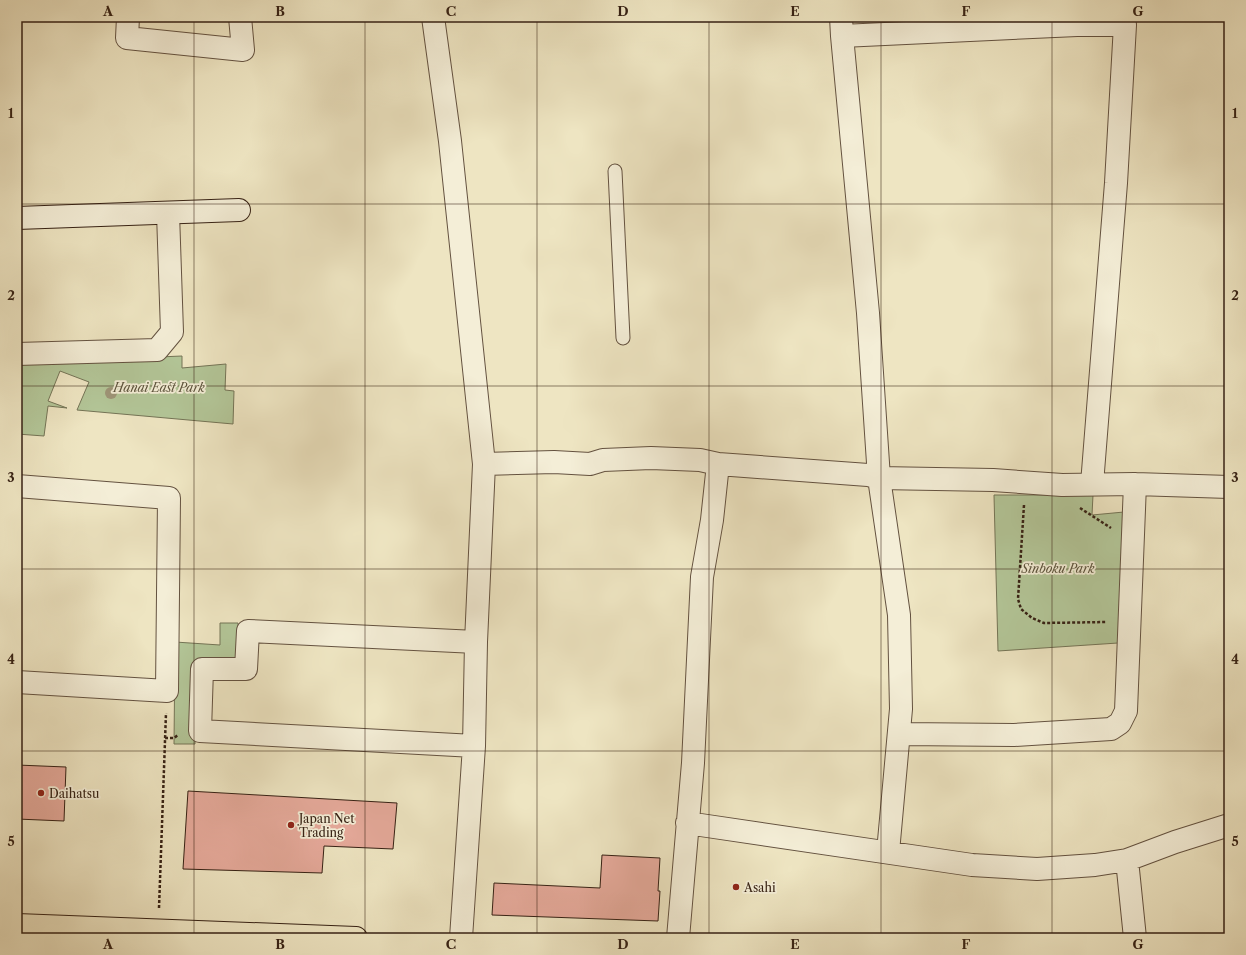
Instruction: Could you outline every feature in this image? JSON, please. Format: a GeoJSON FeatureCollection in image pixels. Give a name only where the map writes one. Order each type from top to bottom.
{"type":"FeatureCollection","features":[{"type":"Feature","properties":{"kind":"highway"},"geometry":{"type":"LineString","coordinates":[[17,925],[356,938]]}},
{"type":"Feature","properties":{"kind":"street"},"geometry":{"type":"LineString","coordinates":[[128,17],[127,38],[243,50],[240,17]]}},
{"type":"Feature","properties":{"kind":"street"},"geometry":{"type":"LineString","coordinates":[[433,17],[450,141],[484,464],[476,642],[474,746],[462,938]]}},
{"type":"Feature","properties":{"kind":"street"},"geometry":{"type":"LineString","coordinates":[[888,852],[900,734],[901,709],[899,615],[879,478],[868,313],[841,27],[1077,21],[1125,25],[1116,183],[1092,484]]}},
{"type":"Feature","properties":{"kind":"street"},"geometry":{"type":"LineString","coordinates":[[17,218],[239,210]]}},
{"type":"Feature","properties":{"kind":"street"},"geometry":{"type":"LineString","coordinates":[[17,354],[157,350],[172,332],[168,213]]}},
{"type":"Feature","properties":{"kind":"street"},"geometry":{"type":"LineString","coordinates":[[484,464],[554,462],[590,464],[603,460],[651,458],[700,460],[718,464],[868,475],[879,478],[1026,482],[1062,485],[1135,484],[1229,487]]}},
{"type":"Feature","properties":{"kind":"street"},"geometry":{"type":"LineString","coordinates":[[678,938],[693,764],[702,577],[712,520],[718,464]]}},
{"type":"Feature","properties":{"kind":"street"},"geometry":{"type":"LineString","coordinates":[[900,734],[1014,735],[1111,729],[1120,723],[1126,711],[1135,484]]}},
{"type":"Feature","properties":{"kind":"street"},"geometry":{"type":"LineString","coordinates":[[17,486],[169,498],[167,691],[17,682]]}},
{"type":"Feature","properties":{"kind":"street"},"geometry":{"type":"LineString","coordinates":[[474,746],[200,731],[202,669],[246,669],[248,631],[476,642]]}},
{"type":"Feature","properties":{"kind":"street"},"geometry":{"type":"LineString","coordinates":[[687,823],[972,865],[1037,869],[1096,865],[1127,860],[1175,842],[1229,825]]}},
{"type":"Feature","properties":{"kind":"street"},"geometry":{"type":"LineString","coordinates":[[1127,860],[1135,938]]}},
{"type":"Feature","properties":{"kind":"lane"},"geometry":{"type":"LineString","coordinates":[[615,170],[623,338]]}},
{"type":"Feature","properties":{"kind":"path"},"geometry":{"type":"LineString","coordinates":[[1026,482],[1018,599],[1020,609],[1032,618],[1044,623],[1130,622]]}},
{"type":"Feature","properties":{"kind":"path"},"geometry":{"type":"LineString","coordinates":[[1076,506],[1112,528]]}},
{"type":"Feature","properties":{"kind":"path"},"geometry":{"type":"LineString","coordinates":[[158,911],[167,691]]}},
{"type":"Feature","properties":{"kind":"path"},"geometry":{"type":"LineString","coordinates":[[165,738],[174,738]]}},
{"type":"Feature","properties":{"kind":"green space","name":"Hanai East Park"},"geometry":{"type":"Polygon","coordinates":[[[182,356],[182,368],[226,364],[225,390],[234,391],[233,424],[77,410],[89,382],[60,371],[48,401],[67,408],[48,406],[44,436],[17,434],[17,363],[182,356]]]}},
{"type":"Feature","properties":{"kind":"green space","name":"Sinboku Park"},"geometry":{"type":"Polygon","coordinates":[[[994,495],[1093,495],[1092,515],[1124,512],[1118,643],[998,651],[994,495]]]}},
{"type":"Feature","properties":{"kind":"green space"},"geometry":{"type":"Polygon","coordinates":[[[220,623],[238,623],[239,655],[231,663],[196,662],[195,744],[174,744],[175,642],[220,645],[220,623]]]}},
{"type":"Feature","properties":{"kind":"building","name":"Daihatsu"},"geometry":{"type":"Polygon","coordinates":[[[17,765],[66,767],[64,821],[17,819],[17,765]]]}},
{"type":"Feature","properties":{"kind":"building","name":"Japan Net Trading"},"geometry":{"type":"Polygon","coordinates":[[[188,791],[397,803],[393,849],[324,846],[322,873],[183,869],[188,791]]]}},
{"type":"Feature","properties":{"kind":"building"},"geometry":{"type":"Polygon","coordinates":[[[602,855],[660,858],[658,921],[492,915],[494,883],[600,888],[602,855]]]}},
{"type":"Feature","properties":{"kind":"place","name":"Daihatsu"},"geometry":{"type":"Point","coordinates":[41,793]}},
{"type":"Feature","properties":{"kind":"place","name":"Japan Net Trading"},"geometry":{"type":"Point","coordinates":[291,825]}},
{"type":"Feature","properties":{"kind":"place","name":"Asahi"},"geometry":{"type":"Point","coordinates":[736,887]}}]}
